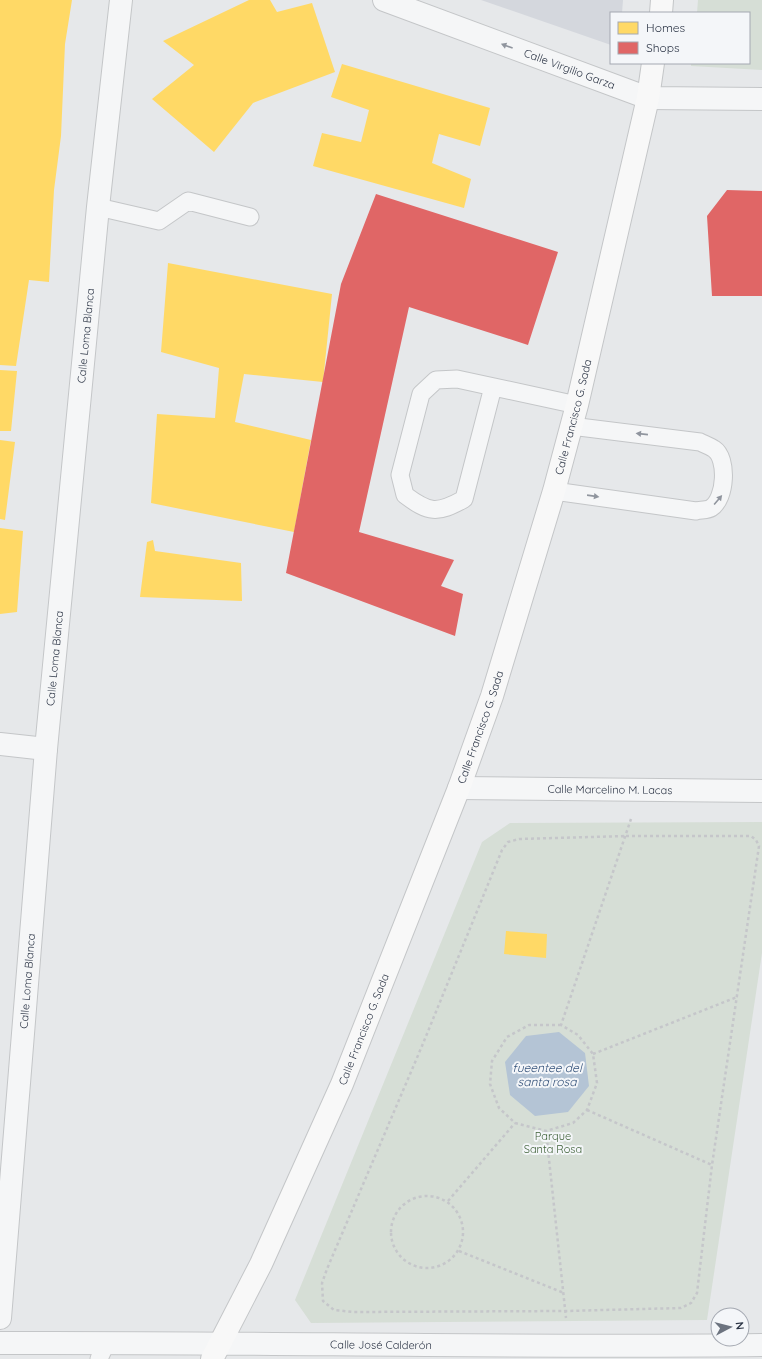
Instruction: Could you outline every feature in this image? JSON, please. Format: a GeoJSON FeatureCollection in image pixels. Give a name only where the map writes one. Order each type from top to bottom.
{"type":"FeatureCollection","features":[{"type":"Feature","properties":{"kind":"street","name":"Calle Loma Blanca"},"geometry":{"type":"LineString","coordinates":[[0,1318],[46,749],[98,207],[121,0]]}},
{"type":"Feature","properties":{"kind":"street","name":"Calle Virgilio Garza"},"geometry":{"type":"LineString","coordinates":[[384,0],[648,98],[762,99]]}},
{"type":"Feature","properties":{"kind":"street"},"geometry":{"type":"LineString","coordinates":[[660,12],[662,0]]}},
{"type":"Feature","properties":{"kind":"street","name":"Calle Francisco G. Sada"},"geometry":{"type":"LineString","coordinates":[[216,1351],[261,1264],[342,1084],[459,788],[492,696],[554,491],[577,405],[648,98],[653,64]]}},
{"type":"Feature","properties":{"kind":"street"},"geometry":{"type":"LineString","coordinates":[[0,744],[46,749]]}},
{"type":"Feature","properties":{"kind":"street","name":"Calle Marcelino M. Lacas"},"geometry":{"type":"LineString","coordinates":[[459,788],[762,791]]}},
{"type":"Feature","properties":{"kind":"street","name":"Calle José Calderón"},"geometry":{"type":"LineString","coordinates":[[0,1343],[103,1351],[388,1352],[569,1345],[702,1352],[762,1345]]}},
{"type":"Feature","properties":{"kind":"lane"},"geometry":{"type":"LineString","coordinates":[[98,207],[159,220],[188,201],[250,217]]}},
{"type":"Feature","properties":{"kind":"lane"},"geometry":{"type":"LineString","coordinates":[[493,387],[464,499],[445,510],[422,508],[404,495],[400,475],[421,394],[436,380],[457,379],[577,405]]}},
{"type":"Feature","properties":{"kind":"lane"},"geometry":{"type":"LineString","coordinates":[[554,491],[696,511],[711,508],[722,494],[724,478],[720,460],[715,449],[700,442],[571,426]]}},
{"type":"Feature","properties":{"kind":"path"},"geometry":{"type":"LineString","coordinates":[[561,1025],[626,836],[640,790]]}},
{"type":"Feature","properties":{"kind":"path"},"geometry":{"type":"LineString","coordinates":[[626,836],[751,836],[756,840],[758,846],[712,1164],[697,1293],[691,1303],[681,1308],[566,1311],[354,1312],[334,1310],[323,1301],[322,1283],[422,1046],[502,850],[508,842],[519,839],[626,836]]}},
{"type":"Feature","properties":{"kind":"path"},"geometry":{"type":"LineString","coordinates":[[593,1054],[737,997]]}},
{"type":"Feature","properties":{"kind":"path"},"geometry":{"type":"LineString","coordinates":[[529,1025],[561,1025],[578,1035],[593,1054],[597,1083],[587,1110],[573,1123],[546,1131],[514,1123],[499,1108],[490,1084],[492,1061],[507,1037],[529,1025]]}},
{"type":"Feature","properties":{"kind":"path"},"geometry":{"type":"LineString","coordinates":[[587,1110],[712,1164]]}},
{"type":"Feature","properties":{"kind":"path"},"geometry":{"type":"LineString","coordinates":[[448,1202],[514,1123]]}},
{"type":"Feature","properties":{"kind":"path"},"geometry":{"type":"LineString","coordinates":[[546,1131],[569,1345]]}},
{"type":"Feature","properties":{"kind":"path"},"geometry":{"type":"LineString","coordinates":[[431,1195],[448,1202],[460,1215],[464,1232],[459,1251],[452,1260],[441,1267],[416,1268],[396,1253],[390,1238],[391,1223],[405,1202],[431,1195]]}},
{"type":"Feature","properties":{"kind":"path"},"geometry":{"type":"LineString","coordinates":[[459,1251],[564,1293]]}},
{"type":"Feature","properties":{"kind":"shaded area"},"geometry":{"type":"Polygon","coordinates":[[[481,0],[623,0],[622,12],[610,12],[610,45],[481,0]]]}},
{"type":"Feature","properties":{"kind":"green space"},"geometry":{"type":"Polygon","coordinates":[[[698,0],[762,0],[762,70],[691,66],[691,64],[750,64],[750,12],[697,12],[698,0]]]}},
{"type":"Feature","properties":{"kind":"green space","name":"Parque Santa Rosa"},"geometry":{"type":"Polygon","coordinates":[[[762,822],[762,953],[707,1320],[311,1323],[295,1300],[482,842],[510,823],[762,822]]]}},
{"type":"Feature","properties":{"kind":"water","name":"fueentee del santa rosa"},"geometry":{"type":"Polygon","coordinates":[[[559,1032],[585,1053],[589,1086],[568,1112],[535,1116],[510,1095],[505,1062],[526,1036],[559,1032]]]}},
{"type":"Feature","properties":{"kind":"building: Homes"},"geometry":{"type":"Polygon","coordinates":[[[0,0],[72,0],[65,44],[61,136],[54,190],[49,282],[29,280],[16,366],[0,365],[0,0]]]}},
{"type":"Feature","properties":{"kind":"building: Homes"},"geometry":{"type":"Polygon","coordinates":[[[249,0],[270,0],[277,12],[312,3],[335,72],[253,103],[214,152],[152,99],[194,65],[163,41],[249,0]]]}},
{"type":"Feature","properties":{"kind":"building: Homes"},"geometry":{"type":"Polygon","coordinates":[[[342,64],[490,108],[480,146],[439,134],[432,163],[471,179],[464,208],[313,166],[322,133],[361,142],[369,110],[331,97],[342,64]]]}},
{"type":"Feature","properties":{"kind":"building: Homes"},"geometry":{"type":"Polygon","coordinates":[[[168,263],[332,294],[323,382],[244,374],[235,422],[311,440],[294,532],[151,503],[157,414],[215,418],[219,368],[161,352],[168,263]]]}},
{"type":"Feature","properties":{"kind":"building: Homes"},"geometry":{"type":"Polygon","coordinates":[[[0,370],[17,371],[11,431],[0,431],[0,370]]]}},
{"type":"Feature","properties":{"kind":"building: Homes"},"geometry":{"type":"Polygon","coordinates":[[[0,440],[15,442],[5,520],[0,519],[0,440]]]}},
{"type":"Feature","properties":{"kind":"building: Homes"},"geometry":{"type":"Polygon","coordinates":[[[0,528],[23,531],[17,612],[0,614],[0,528]]]}},
{"type":"Feature","properties":{"kind":"building: Homes"},"geometry":{"type":"Polygon","coordinates":[[[153,540],[155,551],[241,563],[242,601],[140,597],[147,542],[153,540]]]}},
{"type":"Feature","properties":{"kind":"building: Homes"},"geometry":{"type":"Polygon","coordinates":[[[506,931],[547,934],[546,958],[504,954],[506,931]]]}},
{"type":"Feature","properties":{"kind":"building: Shops"},"geometry":{"type":"Polygon","coordinates":[[[727,190],[762,191],[762,296],[712,296],[707,216],[727,190]]]}},
{"type":"Feature","properties":{"kind":"building: Shops"},"geometry":{"type":"Polygon","coordinates":[[[376,194],[558,252],[528,345],[409,307],[359,532],[454,560],[441,586],[463,594],[455,636],[286,573],[341,284],[376,194]]]}}]}
